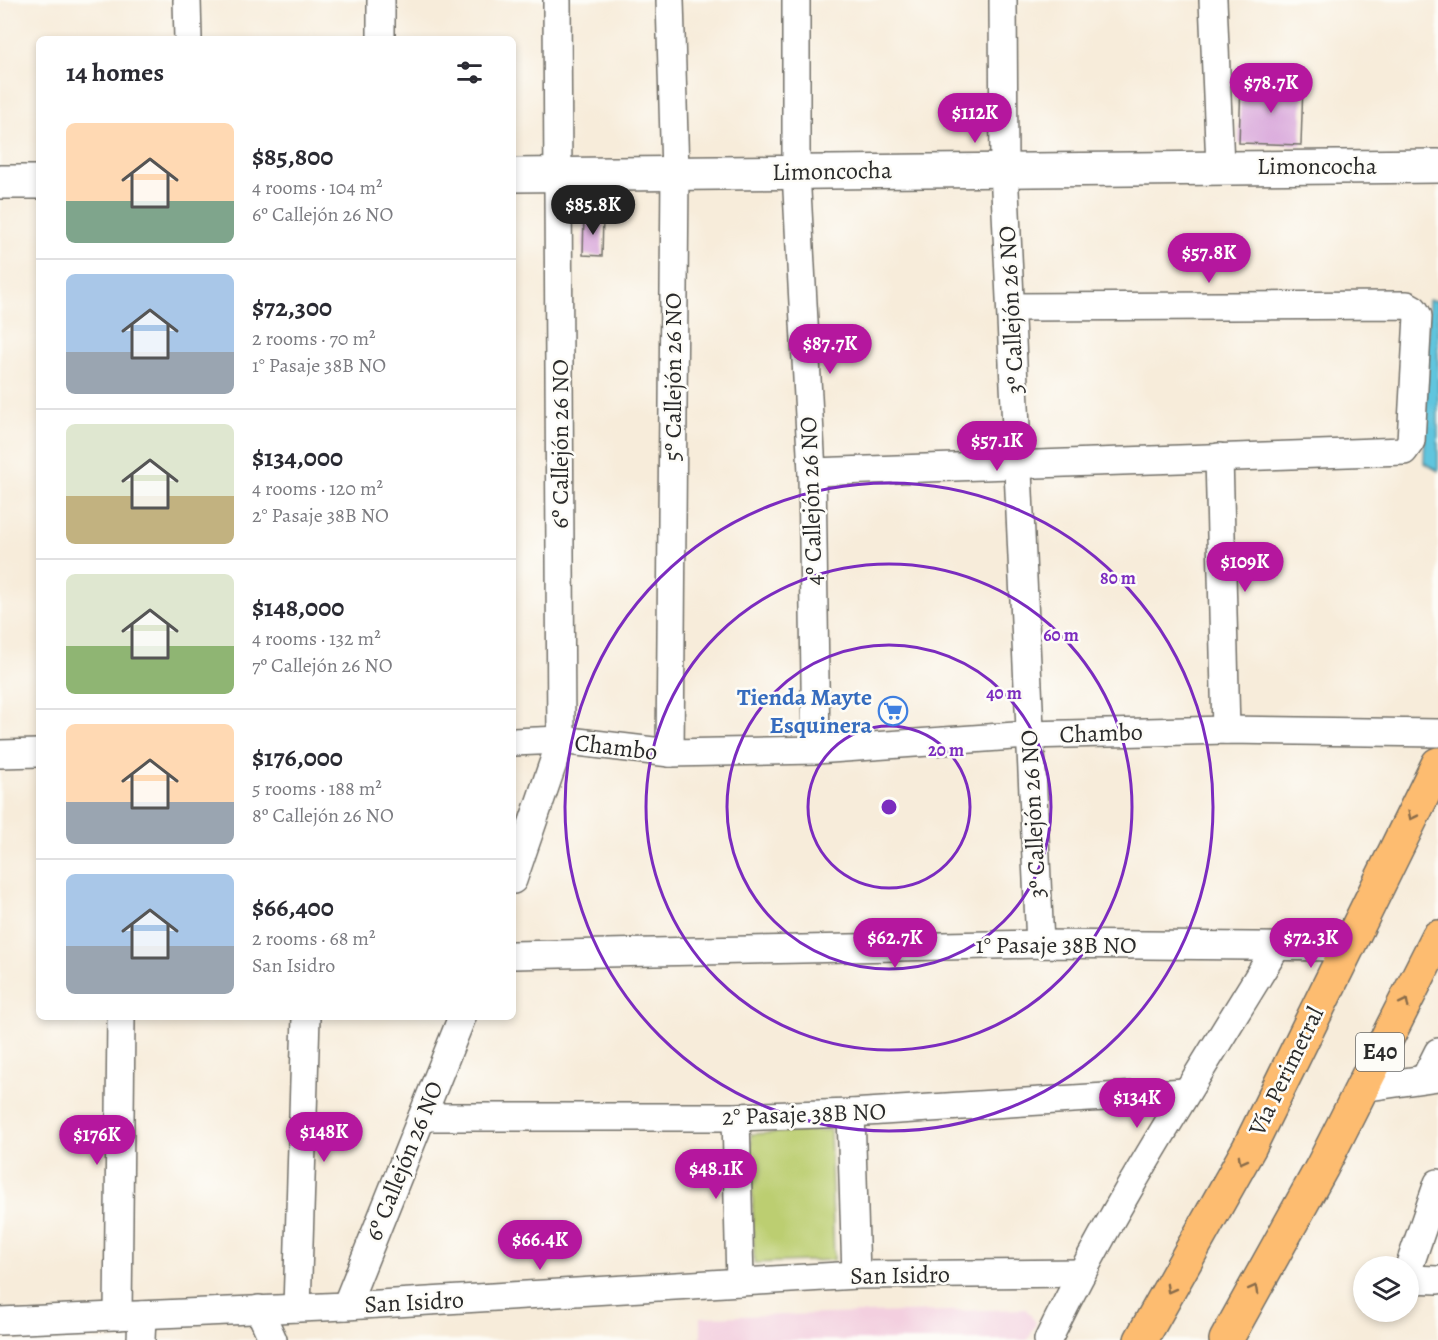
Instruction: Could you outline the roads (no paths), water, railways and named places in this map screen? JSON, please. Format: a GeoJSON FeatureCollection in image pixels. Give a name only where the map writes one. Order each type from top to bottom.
{"type":"FeatureCollection","features":[{"type":"Feature","properties":{"kind":"highway","name":"Vía Perimetral"},"geometry":{"type":"LineString","coordinates":[[1141,1340],[1249,1148],[1438,764]]}},
{"type":"Feature","properties":{"kind":"highway","name":"E40"},"geometry":{"type":"LineString","coordinates":[[1226,1340],[1322,1167],[1438,937]]}},
{"type":"Feature","properties":{"kind":"street"},"geometry":{"type":"LineString","coordinates":[[187,0],[188,36]]}},
{"type":"Feature","properties":{"kind":"street"},"geometry":{"type":"LineString","coordinates":[[381,0],[381,36]]}},
{"type":"Feature","properties":{"kind":"street","name":"6º Callejón 26 NO"},"geometry":{"type":"LineString","coordinates":[[516,871],[561,740],[560,175],[557,0]]}},
{"type":"Feature","properties":{"kind":"street","name":"5º Callejón 26 NO"},"geometry":{"type":"LineString","coordinates":[[670,0],[675,173],[670,753]]}},
{"type":"Feature","properties":{"kind":"street","name":"4º Callejón 26 NO"},"geometry":{"type":"LineString","coordinates":[[796,0],[796,172],[812,472],[816,750]]}},
{"type":"Feature","properties":{"kind":"street","name":"3º Callejón 26 NO"},"geometry":{"type":"LineString","coordinates":[[1003,0],[1004,169],[1019,463],[1028,735],[1040,944]]}},
{"type":"Feature","properties":{"kind":"street"},"geometry":{"type":"LineString","coordinates":[[1213,0],[1220,166]]}},
{"type":"Feature","properties":{"kind":"street","name":"Limoncocha"},"geometry":{"type":"LineString","coordinates":[[516,175],[1220,166],[1438,166]]}},
{"type":"Feature","properties":{"kind":"street"},"geometry":{"type":"LineString","coordinates":[[0,182],[36,182]]}},
{"type":"Feature","properties":{"kind":"street"},"geometry":{"type":"LineString","coordinates":[[812,472],[1404,451],[1411,441],[1418,316],[1414,309],[1407,305],[1012,307]]}},
{"type":"Feature","properties":{"kind":"street"},"geometry":{"type":"LineString","coordinates":[[1219,457],[1226,730]]}},
{"type":"Feature","properties":{"kind":"street","name":"Chambo"},"geometry":{"type":"LineString","coordinates":[[516,742],[561,740],[670,753],[816,750],[1028,735],[1226,730],[1438,733]]}},
{"type":"Feature","properties":{"kind":"street"},"geometry":{"type":"LineString","coordinates":[[0,754],[36,753]]}},
{"type":"Feature","properties":{"kind":"street","name":"1° Pasaje 38B NO"},"geometry":{"type":"LineString","coordinates":[[516,955],[1040,944],[1347,947]]}},
{"type":"Feature","properties":{"kind":"street"},"geometry":{"type":"LineString","coordinates":[[1048,1340],[1080,1273],[1185,1092],[1276,946]]}},
{"type":"Feature","properties":{"kind":"street"},"geometry":{"type":"LineString","coordinates":[[122,1020],[134,1324]]}},
{"type":"Feature","properties":{"kind":"street"},"geometry":{"type":"LineString","coordinates":[[297,1308],[306,1020]]}},
{"type":"Feature","properties":{"kind":"street","name":"6º Callejón 26 NO"},"geometry":{"type":"LineString","coordinates":[[346,1306],[461,1020]]}},
{"type":"Feature","properties":{"kind":"street"},"geometry":{"type":"LineString","coordinates":[[1362,1088],[1432,1077],[1438,1052]]}},
{"type":"Feature","properties":{"kind":"street","name":"2° Pasaje 38B NO"},"geometry":{"type":"LineString","coordinates":[[422,1117],[736,1117],[851,1113],[1185,1092]]}},
{"type":"Feature","properties":{"kind":"street"},"geometry":{"type":"LineString","coordinates":[[851,1113],[856,1275]]}},
{"type":"Feature","properties":{"kind":"street"},"geometry":{"type":"LineString","coordinates":[[736,1117],[740,1282]]}},
{"type":"Feature","properties":{"kind":"street"},"geometry":{"type":"LineString","coordinates":[[1413,1256],[1438,1183]]}},
{"type":"Feature","properties":{"kind":"street","name":"San Isidro"},"geometry":{"type":"LineString","coordinates":[[0,1321],[134,1324],[260,1310],[856,1275],[1080,1273]]}},
{"type":"Feature","properties":{"kind":"street"},"geometry":{"type":"LineString","coordinates":[[1419,1279],[1438,1280]]}},
{"type":"Feature","properties":{"kind":"street"},"geometry":{"type":"LineString","coordinates":[[257,1340],[260,1310]]}},
{"type":"Feature","properties":{"kind":"street"},"geometry":{"type":"LineString","coordinates":[[260,1310],[273,1340]]}},
{"type":"Feature","properties":{"kind":"water"},"geometry":{"type":"Polygon","coordinates":[[[1429,300],[1438,301],[1438,471],[1424,463],[1429,300]]]}},
{"type":"Feature","properties":{"kind":"place","name":"Tienda Mayte Esquinera"},"geometry":{"type":"Point","coordinates":[893,711]}}]}
